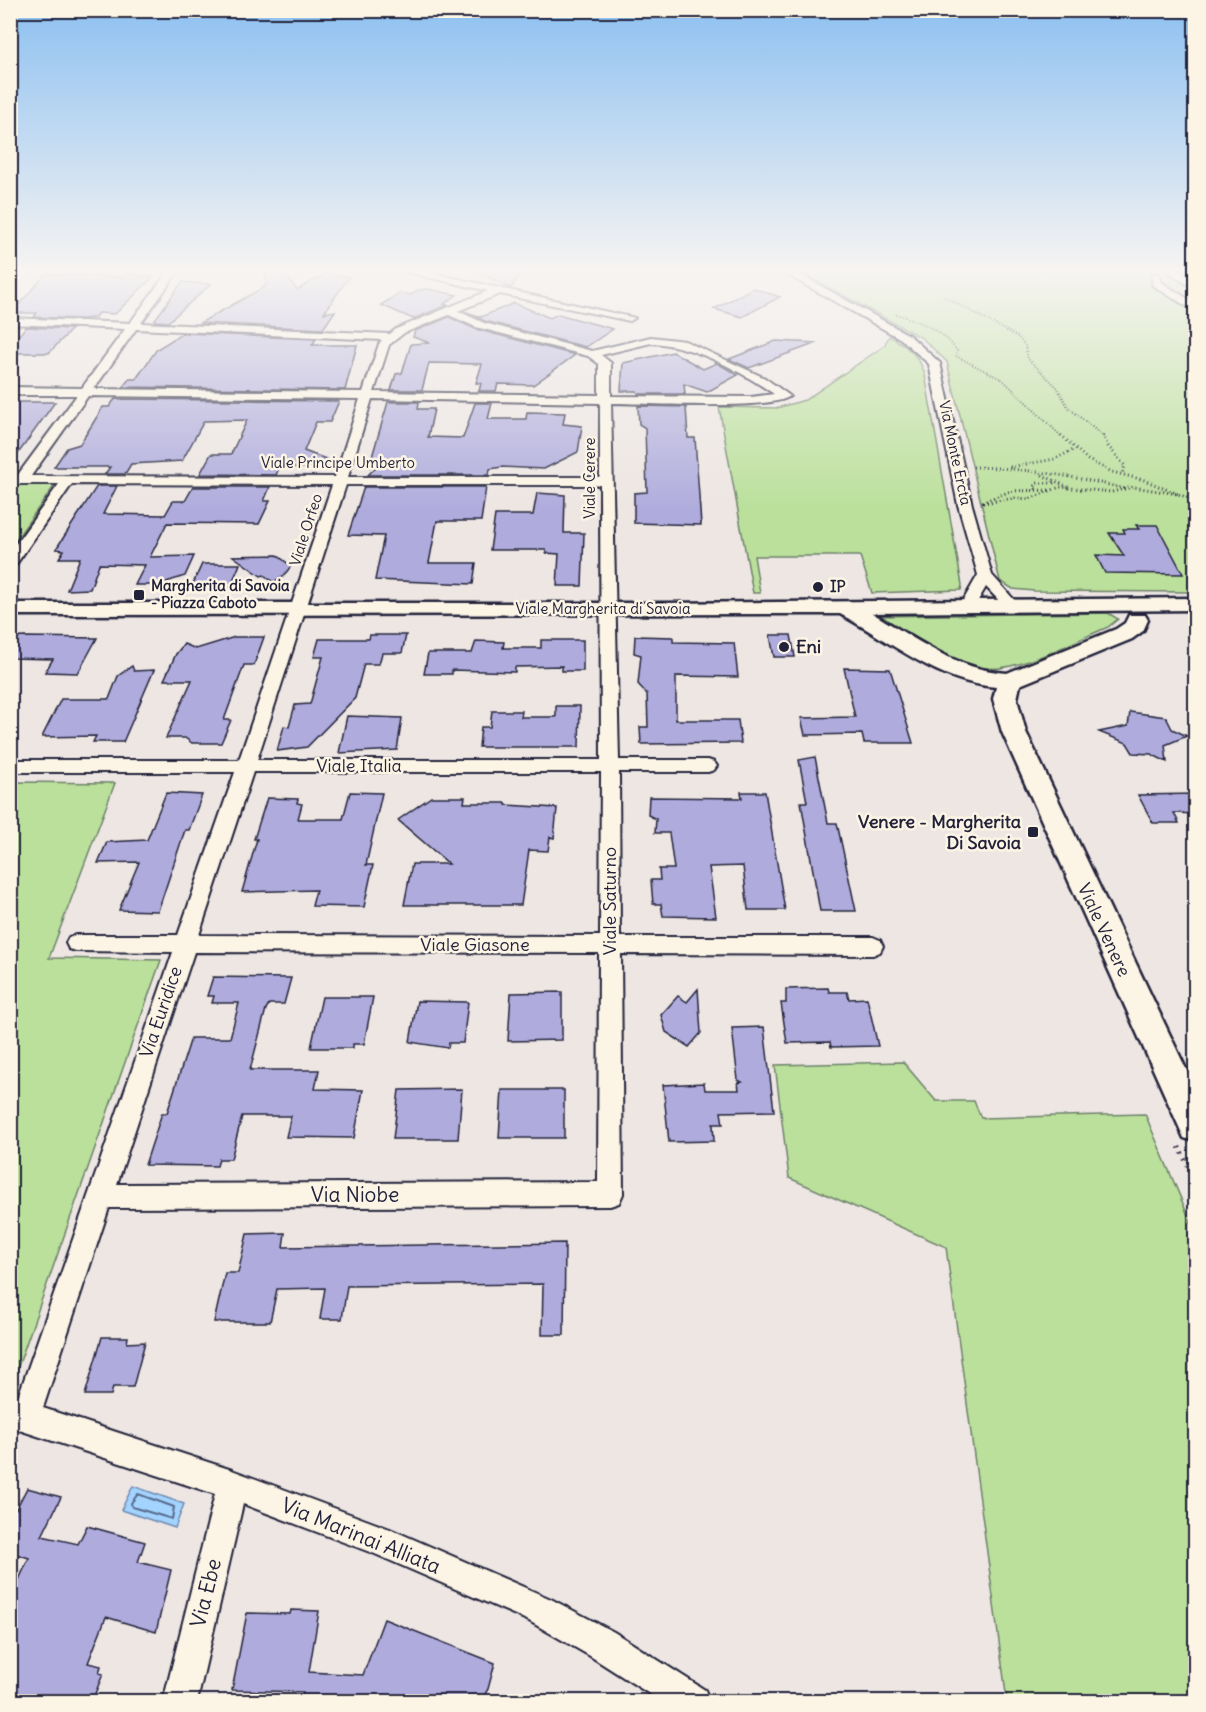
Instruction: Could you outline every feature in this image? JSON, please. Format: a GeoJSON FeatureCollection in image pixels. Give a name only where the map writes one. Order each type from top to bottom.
{"type":"FeatureCollection","features":[{"type":"Feature","properties":{"kind":"street"},"geometry":{"type":"LineString","coordinates":[[16,480],[115,350]]}},
{"type":"Feature","properties":{"kind":"street","name":"Viale Orfeo"},"geometry":{"type":"LineString","coordinates":[[298,609],[382,350]]}},
{"type":"Feature","properties":{"kind":"street"},"geometry":{"type":"LineString","coordinates":[[576,350],[592,354],[604,350]]}},
{"type":"Feature","properties":{"kind":"street"},"geometry":{"type":"LineString","coordinates":[[10,391],[751,402],[784,396],[701,350]]}},
{"type":"Feature","properties":{"kind":"street","name":"Via Monte Ercta"},"geometry":{"type":"LineString","coordinates":[[922,350],[938,371],[958,466],[985,575]]}},
{"type":"Feature","properties":{"kind":"street","name":"Viale Cerere"},"geometry":{"type":"LineString","coordinates":[[592,354],[605,363],[607,609]]}},
{"type":"Feature","properties":{"kind":"street"},"geometry":{"type":"LineString","coordinates":[[10,563],[69,479]]}},
{"type":"Feature","properties":{"kind":"street","name":"Viale Principe Umberto"},"geometry":{"type":"LineString","coordinates":[[16,480],[607,481]]}},
{"type":"Feature","properties":{"kind":"street"},"geometry":{"type":"LineString","coordinates":[[968,606],[985,575],[1012,606]]}},
{"type":"Feature","properties":{"kind":"street","name":"Viale Margherita di Savoia"},"geometry":{"type":"LineString","coordinates":[[10,609],[858,611],[968,606],[1196,604]]}},
{"type":"Feature","properties":{"kind":"street"},"geometry":{"type":"LineString","coordinates":[[1115,606],[1126,609],[1137,620]]}},
{"type":"Feature","properties":{"kind":"street","name":"Via Euridice"},"geometry":{"type":"LineString","coordinates":[[18,1414],[99,1196],[298,609]]}},
{"type":"Feature","properties":{"kind":"street","name":"Viale Saturno"},"geometry":{"type":"LineString","coordinates":[[607,609],[610,766],[610,1194]]}},
{"type":"Feature","properties":{"kind":"street"},"geometry":{"type":"LineString","coordinates":[[858,611],[968,675],[982,680],[1010,681],[1124,634],[1136,626],[1137,620]]}},
{"type":"Feature","properties":{"kind":"street"},"geometry":{"type":"LineString","coordinates":[[1137,620],[1147,616],[1196,616]]}},
{"type":"Feature","properties":{"kind":"street"},"geometry":{"type":"LineString","coordinates":[[968,675],[1014,732]]}},
{"type":"Feature","properties":{"kind":"street"},"geometry":{"type":"LineString","coordinates":[[1010,681],[1005,699],[1014,732]]}},
{"type":"Feature","properties":{"kind":"street","name":"Viale Venere"},"geometry":{"type":"LineString","coordinates":[[1014,732],[1185,1081],[1193,1115]]}},
{"type":"Feature","properties":{"kind":"street","name":"Viale Italia"},"geometry":{"type":"LineString","coordinates":[[10,766],[708,766]]}},
{"type":"Feature","properties":{"kind":"street","name":"Viale Giasone"},"geometry":{"type":"LineString","coordinates":[[76,943],[873,946]]}},
{"type":"Feature","properties":{"kind":"street","name":"Via Niobe"},"geometry":{"type":"LineString","coordinates":[[99,1196],[610,1194]]}},
{"type":"Feature","properties":{"kind":"street","name":"Via Marinai Alliata"},"geometry":{"type":"LineString","coordinates":[[18,1414],[232,1485],[379,1540],[540,1610],[602,1644],[693,1701]]}},
{"type":"Feature","properties":{"kind":"street","name":"Via Ebe"},"geometry":{"type":"LineString","coordinates":[[180,1701],[232,1485]]}},
{"type":"Feature","properties":{"kind":"path"},"geometry":{"type":"LineString","coordinates":[[956,350],[956,356],[978,364],[1012,386],[1020,393],[1025,403],[1088,460],[1196,501]]}},
{"type":"Feature","properties":{"kind":"path"},"geometry":{"type":"LineString","coordinates":[[1026,350],[1028,359],[1057,387],[1072,412],[1102,433],[1108,446],[1125,466],[1122,474]]}},
{"type":"Feature","properties":{"kind":"path"},"geometry":{"type":"LineString","coordinates":[[1005,468],[1055,459],[1075,449]]}},
{"type":"Feature","properties":{"kind":"path"},"geometry":{"type":"LineString","coordinates":[[958,466],[1005,468],[1097,481],[1126,489]]}},
{"type":"Feature","properties":{"kind":"path"},"geometry":{"type":"LineString","coordinates":[[1039,474],[1071,488]]}},
{"type":"Feature","properties":{"kind":"path"},"geometry":{"type":"LineString","coordinates":[[1093,490],[1101,487],[1097,481]]}},
{"type":"Feature","properties":{"kind":"path"},"geometry":{"type":"LineString","coordinates":[[1036,490],[1034,486],[1037,483],[1059,483]]}},
{"type":"Feature","properties":{"kind":"path"},"geometry":{"type":"LineString","coordinates":[[1051,490],[1029,499],[1015,498],[976,504],[1003,493],[1071,488],[1112,492],[1133,487],[1178,494]]}},
{"type":"Feature","properties":{"kind":"green space"},"geometry":{"type":"Polygon","coordinates":[[[878,350],[909,350],[912,352],[920,362],[925,375],[962,585],[961,590],[872,593],[860,556],[754,556],[760,593],[753,593],[719,407],[777,408],[805,400],[878,350]]]}},
{"type":"Feature","properties":{"kind":"green space"},"geometry":{"type":"Polygon","coordinates":[[[934,350],[1195,350],[1195,592],[1034,591],[1013,589],[1000,581],[947,362],[934,350]]]}},
{"type":"Feature","properties":{"kind":"green space"},"geometry":{"type":"Polygon","coordinates":[[[10,485],[55,485],[11,546],[10,485]]]}},
{"type":"Feature","properties":{"kind":"green space"},"geometry":{"type":"Polygon","coordinates":[[[1108,613],[1118,619],[1108,627],[1026,662],[1000,668],[969,665],[939,654],[882,622],[877,616],[1108,613]]]}},
{"type":"Feature","properties":{"kind":"green space"},"geometry":{"type":"Polygon","coordinates":[[[11,782],[115,783],[49,958],[161,960],[12,1384],[11,782]]]}},
{"type":"Feature","properties":{"kind":"green space"},"geometry":{"type":"Polygon","coordinates":[[[903,1062],[936,1101],[974,1101],[981,1118],[1145,1114],[1195,1232],[1195,1701],[1007,1701],[946,1247],[789,1178],[775,1065],[903,1062]]]}},
{"type":"Feature","properties":{"kind":"water"},"geometry":{"type":"Polygon","coordinates":[[[133,1486],[184,1504],[175,1528],[121,1510],[133,1486]]]}},
{"type":"Feature","properties":{"kind":"building"},"geometry":{"type":"Polygon","coordinates":[[[10,350],[52,350],[49,353],[10,353],[10,350]]]}},
{"type":"Feature","properties":{"kind":"building"},"geometry":{"type":"Polygon","coordinates":[[[156,350],[356,350],[345,390],[123,387],[129,379],[136,379],[156,350]]]}},
{"type":"Feature","properties":{"kind":"building"},"geometry":{"type":"Polygon","coordinates":[[[409,350],[555,350],[575,355],[533,385],[498,384],[496,391],[479,391],[481,383],[476,383],[482,364],[429,363],[422,390],[391,390],[396,374],[402,373],[409,350]]]}},
{"type":"Feature","properties":{"kind":"building"},"geometry":{"type":"Polygon","coordinates":[[[753,350],[798,350],[749,368],[729,359],[753,350]]]}},
{"type":"Feature","properties":{"kind":"building"},"geometry":{"type":"Polygon","coordinates":[[[673,352],[703,369],[717,363],[738,375],[707,392],[684,384],[685,394],[638,394],[637,391],[621,391],[623,363],[673,352]]]}},
{"type":"Feature","properties":{"kind":"building"},"geometry":{"type":"Polygon","coordinates":[[[115,399],[339,401],[330,422],[316,422],[304,451],[337,463],[336,467],[279,468],[276,475],[200,474],[211,454],[231,454],[247,420],[204,421],[182,461],[131,464],[125,474],[105,474],[110,467],[54,467],[67,448],[80,444],[103,407],[109,407],[115,399]]]}},
{"type":"Feature","properties":{"kind":"building"},"geometry":{"type":"Polygon","coordinates":[[[10,402],[55,402],[10,465],[10,402]]]}},
{"type":"Feature","properties":{"kind":"building"},"geometry":{"type":"Polygon","coordinates":[[[388,402],[419,402],[418,409],[434,409],[428,437],[463,438],[475,403],[492,403],[488,419],[526,419],[527,412],[565,413],[563,424],[582,426],[578,452],[544,469],[502,467],[490,469],[489,475],[368,475],[376,467],[369,467],[388,402]]]}},
{"type":"Feature","properties":{"kind":"building"},"geometry":{"type":"Polygon","coordinates":[[[638,406],[686,407],[688,438],[695,438],[701,525],[634,523],[634,493],[647,492],[645,428],[639,424],[638,406]]]}},
{"type":"Feature","properties":{"kind":"building"},"geometry":{"type":"Polygon","coordinates":[[[97,486],[117,486],[103,514],[165,515],[173,501],[185,501],[193,487],[270,487],[264,501],[270,501],[259,524],[167,523],[150,557],[194,556],[185,576],[157,585],[135,585],[145,565],[99,564],[90,589],[67,590],[80,558],[59,558],[64,550],[56,549],[97,486]]]}},
{"type":"Feature","properties":{"kind":"building"},"geometry":{"type":"Polygon","coordinates":[[[364,487],[486,487],[481,521],[437,521],[429,563],[476,563],[473,584],[375,580],[384,536],[348,535],[364,487]]]}},
{"type":"Feature","properties":{"kind":"building"},"geometry":{"type":"Polygon","coordinates":[[[537,493],[565,495],[564,533],[584,533],[582,586],[557,586],[559,554],[546,553],[546,550],[490,550],[495,515],[533,515],[537,493]]]}},
{"type":"Feature","properties":{"kind":"building"},"geometry":{"type":"Polygon","coordinates":[[[1136,525],[1157,525],[1183,574],[1105,573],[1096,555],[1124,556],[1109,533],[1125,533],[1123,529],[1139,529],[1136,525]]]}},
{"type":"Feature","properties":{"kind":"building"},"geometry":{"type":"Polygon","coordinates":[[[277,555],[291,566],[283,577],[273,582],[233,556],[277,555]]]}},
{"type":"Feature","properties":{"kind":"building"},"geometry":{"type":"Polygon","coordinates":[[[202,564],[240,564],[230,588],[191,588],[202,564]]]}},
{"type":"Feature","properties":{"kind":"building"},"geometry":{"type":"Polygon","coordinates":[[[370,635],[406,635],[402,653],[382,653],[379,664],[364,664],[355,698],[307,747],[277,751],[284,726],[289,727],[295,705],[310,704],[323,657],[314,657],[319,639],[369,639],[370,635]]]}},
{"type":"Feature","properties":{"kind":"building"},"geometry":{"type":"Polygon","coordinates":[[[770,635],[791,635],[795,657],[774,657],[770,635]]]}},
{"type":"Feature","properties":{"kind":"building"},"geometry":{"type":"Polygon","coordinates":[[[635,636],[673,637],[673,642],[734,643],[738,677],[676,676],[676,720],[738,720],[741,743],[641,744],[640,727],[648,727],[647,694],[638,684],[641,655],[634,653],[635,636]]]}},
{"type":"Feature","properties":{"kind":"building"},"geometry":{"type":"Polygon","coordinates":[[[235,637],[264,637],[254,665],[244,665],[224,720],[231,720],[221,743],[192,743],[185,738],[166,738],[192,680],[164,680],[176,654],[184,644],[196,649],[235,637]]]}},
{"type":"Feature","properties":{"kind":"building"},"geometry":{"type":"Polygon","coordinates":[[[10,638],[97,638],[78,673],[45,672],[53,659],[10,658],[10,638]]]}},
{"type":"Feature","properties":{"kind":"building"},"geometry":{"type":"Polygon","coordinates":[[[541,640],[583,640],[583,671],[562,671],[562,666],[515,667],[515,672],[452,670],[452,674],[424,674],[428,653],[472,653],[476,641],[504,642],[503,648],[541,648],[541,640]]]}},
{"type":"Feature","properties":{"kind":"building"},"geometry":{"type":"Polygon","coordinates":[[[132,666],[134,671],[154,670],[123,742],[93,742],[96,736],[42,737],[61,699],[109,699],[118,676],[132,666]]]}},
{"type":"Feature","properties":{"kind":"building"},"geometry":{"type":"Polygon","coordinates":[[[844,668],[890,669],[913,743],[864,743],[862,734],[805,735],[801,718],[855,717],[844,668]]]}},
{"type":"Feature","properties":{"kind":"building"},"geometry":{"type":"Polygon","coordinates":[[[556,706],[580,706],[579,747],[479,747],[481,727],[490,727],[492,711],[522,711],[521,717],[556,717],[556,706]]]}},
{"type":"Feature","properties":{"kind":"building"},"geometry":{"type":"Polygon","coordinates":[[[1130,712],[1166,717],[1172,729],[1187,736],[1165,745],[1167,762],[1151,754],[1133,753],[1127,743],[1099,732],[1128,726],[1130,712]]]}},
{"type":"Feature","properties":{"kind":"building"},"geometry":{"type":"Polygon","coordinates":[[[347,716],[402,718],[397,750],[339,753],[347,716]]]}},
{"type":"Feature","properties":{"kind":"building"},"geometry":{"type":"Polygon","coordinates":[[[815,757],[828,823],[837,823],[856,911],[820,911],[801,802],[807,802],[799,760],[815,757]]]}},
{"type":"Feature","properties":{"kind":"building"},"geometry":{"type":"Polygon","coordinates":[[[350,792],[382,793],[366,865],[373,865],[364,907],[312,906],[316,890],[242,892],[257,839],[254,839],[267,798],[298,799],[297,803],[302,804],[298,819],[343,819],[350,792]]]}},
{"type":"Feature","properties":{"kind":"building"},"geometry":{"type":"Polygon","coordinates":[[[741,792],[765,792],[785,910],[748,910],[743,866],[709,867],[716,917],[663,916],[661,904],[653,904],[651,880],[660,880],[659,869],[674,869],[669,833],[655,833],[656,819],[648,815],[649,797],[742,798],[741,792]]]}},
{"type":"Feature","properties":{"kind":"building"},"geometry":{"type":"Polygon","coordinates":[[[166,793],[202,795],[189,830],[185,830],[158,911],[119,910],[139,862],[98,863],[107,842],[147,840],[166,793]]]}},
{"type":"Feature","properties":{"kind":"building"},"geometry":{"type":"Polygon","coordinates":[[[1196,794],[1196,814],[1174,813],[1179,823],[1153,823],[1138,795],[1196,794]]]}},
{"type":"Feature","properties":{"kind":"building"},"geometry":{"type":"Polygon","coordinates":[[[431,797],[465,797],[464,803],[506,803],[506,805],[557,808],[554,838],[550,837],[548,851],[529,850],[521,905],[404,905],[412,864],[449,864],[398,820],[431,797]]]}},
{"type":"Feature","properties":{"kind":"building"},"geometry":{"type":"Polygon","coordinates":[[[213,977],[291,978],[284,1004],[269,1004],[266,1009],[250,1070],[319,1070],[315,1089],[363,1090],[354,1138],[286,1137],[291,1116],[242,1116],[231,1159],[219,1159],[217,1166],[145,1165],[162,1113],[167,1113],[191,1038],[230,1038],[239,1003],[212,1003],[214,996],[207,996],[213,977]]]}},
{"type":"Feature","properties":{"kind":"building"},"geometry":{"type":"Polygon","coordinates":[[[828,988],[829,992],[847,992],[849,999],[867,998],[878,1046],[831,1047],[830,1042],[787,1043],[781,1003],[786,1003],[786,989],[828,988]]]}},
{"type":"Feature","properties":{"kind":"building"},"geometry":{"type":"Polygon","coordinates":[[[698,989],[701,1033],[689,1047],[666,1032],[661,1015],[678,996],[687,1002],[698,989]]]}},
{"type":"Feature","properties":{"kind":"building"},"geometry":{"type":"Polygon","coordinates":[[[562,992],[562,1040],[508,1041],[511,993],[562,992]]]}},
{"type":"Feature","properties":{"kind":"building"},"geometry":{"type":"Polygon","coordinates":[[[322,997],[373,997],[364,1044],[353,1044],[353,1048],[311,1048],[322,997]]]}},
{"type":"Feature","properties":{"kind":"building"},"geometry":{"type":"Polygon","coordinates":[[[417,1001],[468,1002],[463,1043],[449,1043],[448,1048],[410,1042],[417,1001]]]}},
{"type":"Feature","properties":{"kind":"building"},"geometry":{"type":"Polygon","coordinates":[[[764,1027],[774,1111],[721,1112],[723,1124],[713,1124],[714,1141],[669,1142],[663,1085],[704,1083],[705,1090],[739,1090],[738,1083],[742,1082],[738,1080],[732,1028],[764,1027]]]}},
{"type":"Feature","properties":{"kind":"building"},"geometry":{"type":"Polygon","coordinates":[[[462,1089],[458,1139],[393,1139],[399,1090],[462,1089]]]}},
{"type":"Feature","properties":{"kind":"building"},"geometry":{"type":"Polygon","coordinates":[[[502,1090],[564,1090],[564,1138],[499,1138],[502,1090]]]}},
{"type":"Feature","properties":{"kind":"building"},"geometry":{"type":"Polygon","coordinates":[[[285,1233],[283,1247],[565,1243],[564,1335],[542,1335],[543,1284],[347,1286],[342,1319],[320,1319],[325,1288],[277,1289],[270,1322],[214,1322],[225,1273],[238,1273],[247,1234],[285,1233]]]}},
{"type":"Feature","properties":{"kind":"building"},"geometry":{"type":"Polygon","coordinates":[[[102,1337],[128,1337],[127,1343],[145,1342],[133,1387],[113,1387],[111,1395],[85,1395],[102,1337]]]}},
{"type":"Feature","properties":{"kind":"building"},"geometry":{"type":"Polygon","coordinates":[[[27,1488],[61,1497],[42,1536],[78,1544],[87,1526],[145,1542],[138,1562],[171,1570],[156,1632],[106,1617],[88,1663],[101,1666],[99,1673],[103,1674],[92,1701],[10,1701],[10,1599],[29,1558],[10,1552],[10,1508],[16,1509],[27,1488]]]}},
{"type":"Feature","properties":{"kind":"building"},"geometry":{"type":"Polygon","coordinates":[[[291,1610],[319,1611],[309,1672],[363,1675],[384,1619],[495,1663],[488,1689],[481,1701],[301,1701],[303,1692],[232,1690],[247,1613],[290,1614],[291,1610]]]}},
{"type":"Feature","properties":{"kind":"place","name":"IP"},"geometry":{"type":"Point","coordinates":[818,587]}},
{"type":"Feature","properties":{"kind":"place","name":"Margherita di Savoia - Piazza Caboto"},"geometry":{"type":"Point","coordinates":[139,595]}},
{"type":"Feature","properties":{"kind":"place","name":"Eni"},"geometry":{"type":"Point","coordinates":[784,647]}},
{"type":"Feature","properties":{"kind":"place","name":"Venere - Margherita Di Savoia"},"geometry":{"type":"Point","coordinates":[1033,832]}}]}
